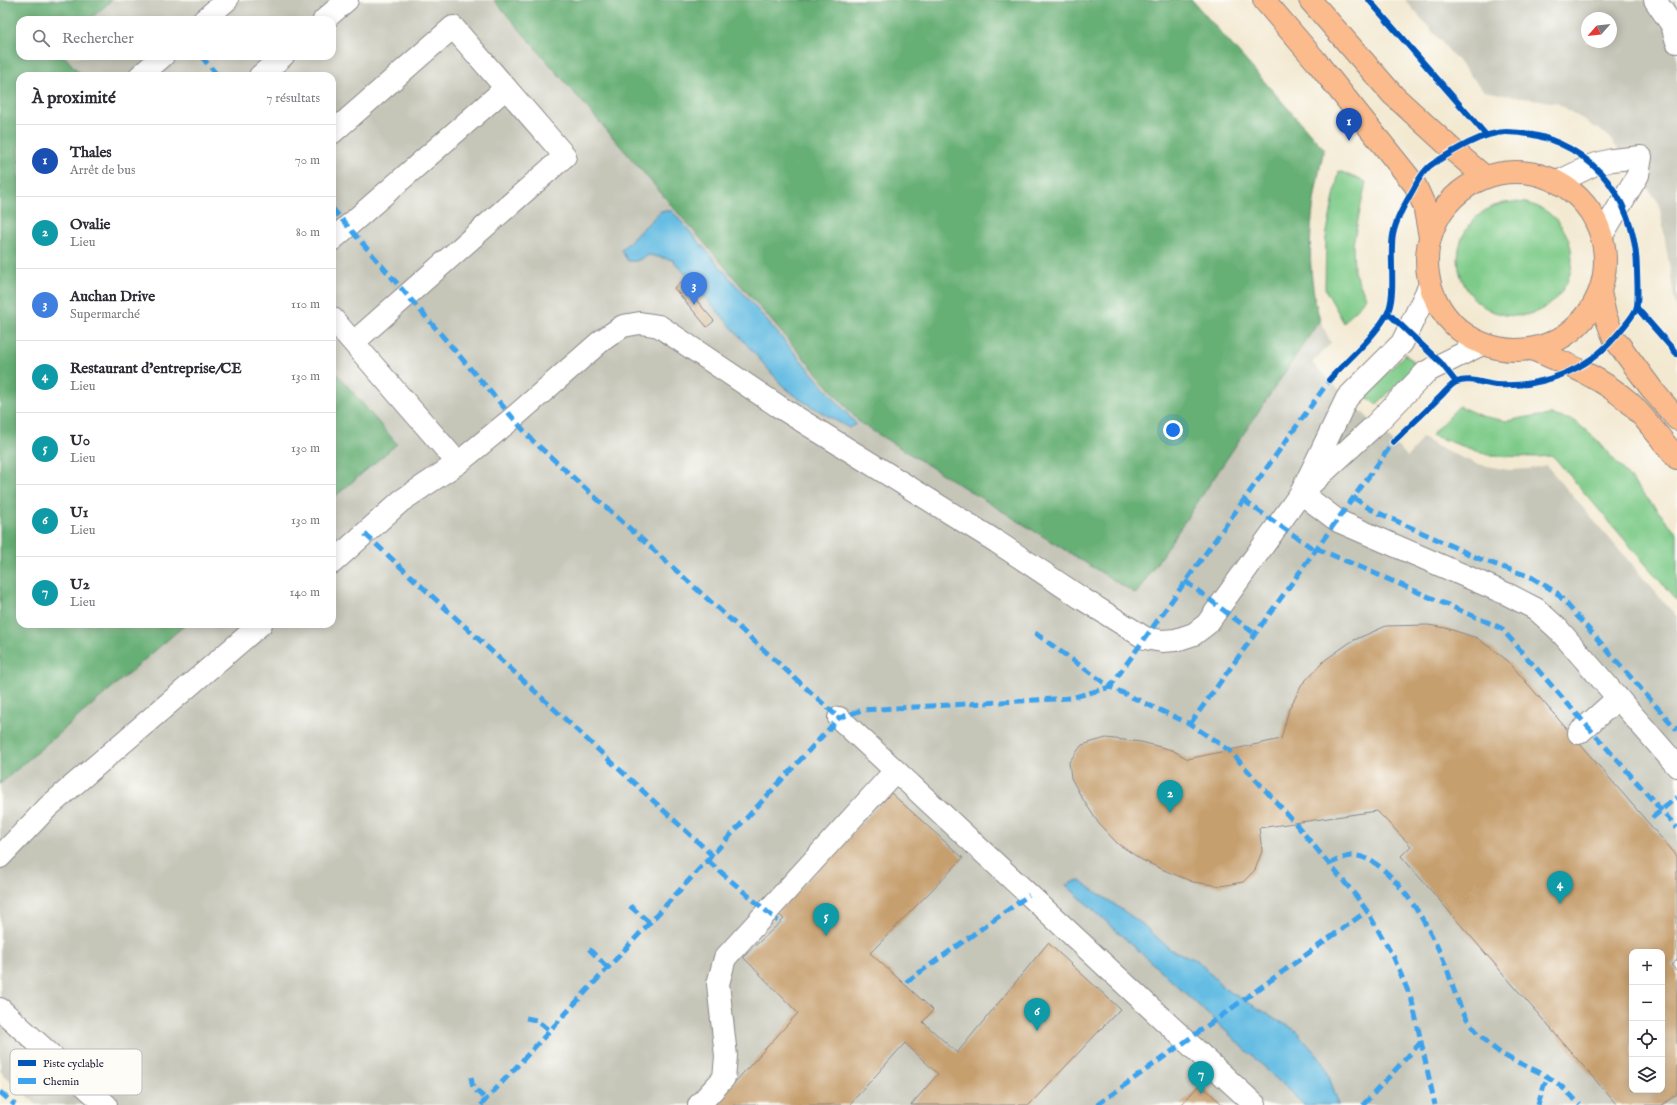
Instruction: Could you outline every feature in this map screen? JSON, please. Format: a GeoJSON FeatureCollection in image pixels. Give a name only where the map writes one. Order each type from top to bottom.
{"type":"FeatureCollection","features":[{"type":"Feature","properties":{"kind":"main road"},"geometry":{"type":"LineString","coordinates":[[1264,0],[1316,61],[1415,185],[1424,205],[1430,237],[1427,261],[1430,285],[1441,309],[1459,330],[1482,344],[1507,350],[1532,350],[1561,339],[1585,319],[1600,292],[1606,264],[1602,235],[1592,213],[1577,195],[1558,182],[1534,173],[1509,172],[1485,177],[1460,191],[1442,212],[1430,237]]}},
{"type":"Feature","properties":{"kind":"main road"},"geometry":{"type":"LineString","coordinates":[[1310,0],[1393,95],[1454,151],[1485,177]]}},
{"type":"Feature","properties":{"kind":"main road"},"geometry":{"type":"LineString","coordinates":[[1600,292],[1605,315],[1614,338],[1654,392],[1677,419]]}},
{"type":"Feature","properties":{"kind":"main road"},"geometry":{"type":"LineString","coordinates":[[1532,350],[1578,368],[1605,384],[1630,403],[1677,458]]}},
{"type":"Feature","properties":{"kind":"lane"},"geometry":{"type":"LineString","coordinates":[[209,16],[227,0]]}},
{"type":"Feature","properties":{"kind":"lane"},"geometry":{"type":"LineString","coordinates":[[329,16],[347,0]]}},
{"type":"Feature","properties":{"kind":"lane"},"geometry":{"type":"LineString","coordinates":[[1655,0],[1672,25],[1677,42]]}},
{"type":"Feature","properties":{"kind":"lane"},"geometry":{"type":"LineString","coordinates":[[336,129],[453,27],[565,156],[354,342]]}},
{"type":"Feature","properties":{"kind":"lane"},"geometry":{"type":"LineString","coordinates":[[145,72],[158,60]]}},
{"type":"Feature","properties":{"kind":"lane"},"geometry":{"type":"LineString","coordinates":[[265,72],[278,60]]}},
{"type":"Feature","properties":{"kind":"lane"},"geometry":{"type":"LineString","coordinates":[[336,237],[506,88]]}},
{"type":"Feature","properties":{"kind":"lane"},"geometry":{"type":"LineString","coordinates":[[1558,182],[1599,163],[1641,157],[1638,175],[1602,235]]}},
{"type":"Feature","properties":{"kind":"lane"},"geometry":{"type":"LineString","coordinates":[[336,559],[401,501],[458,463],[513,418],[601,341],[623,326],[640,323],[660,326],[778,406],[997,542],[1081,598],[1145,638],[1162,641],[1176,640],[1194,634],[1207,624],[1301,493],[1347,398],[1402,342],[1430,285]]}},
{"type":"Feature","properties":{"kind":"lane"},"geometry":{"type":"LineString","coordinates":[[336,322],[458,463]]}},
{"type":"Feature","properties":{"kind":"lane"},"geometry":{"type":"LineString","coordinates":[[1301,493],[1376,425],[1426,372],[1482,344]]}},
{"type":"Feature","properties":{"kind":"lane"},"geometry":{"type":"LineString","coordinates":[[1301,493],[1338,521],[1509,594],[1536,609],[1558,629],[1677,766]]}},
{"type":"Feature","properties":{"kind":"lane"},"geometry":{"type":"LineString","coordinates":[[0,857],[48,807],[256,628]]}},
{"type":"Feature","properties":{"kind":"lane"},"geometry":{"type":"LineString","coordinates":[[1579,733],[1618,698]]}},
{"type":"Feature","properties":{"kind":"lane"},"geometry":{"type":"LineString","coordinates":[[839,718],[1255,1105]]}},
{"type":"Feature","properties":{"kind":"lane"},"geometry":{"type":"LineString","coordinates":[[698,1105],[724,1078],[726,1056],[718,984],[725,958],[895,771]]}},
{"type":"Feature","properties":{"kind":"lane"},"geometry":{"type":"LineString","coordinates":[[0,1009],[44,1049]]}},
{"type":"Feature","properties":{"kind":"lane"},"geometry":{"type":"LineString","coordinates":[[95,1095],[106,1105]]}},
{"type":"Feature","properties":{"kind":"shaded area"},"geometry":{"type":"Polygon","coordinates":[[[112,0],[494,0],[860,423],[1137,593],[1320,320],[1331,343],[1312,363],[1408,457],[1422,438],[1446,451],[1477,464],[1509,470],[1528,469],[1546,465],[1677,617],[1677,1105],[37,1105],[26,1095],[142,1095],[142,1049],[10,1049],[10,1080],[0,1071],[0,784],[181,628],[336,628],[336,496],[397,444],[336,373],[336,72],[78,72],[68,60],[336,60],[336,16],[94,16],[112,0]]]}},
{"type":"Feature","properties":{"kind":"shaded area"},"geometry":{"type":"Polygon","coordinates":[[[1405,0],[1677,0],[1677,314],[1659,203],[1607,135],[1557,103],[1484,91],[1405,0]]]}},
{"type":"Feature","properties":{"kind":"green space"},"geometry":{"type":"Polygon","coordinates":[[[0,0],[112,0],[94,16],[16,16],[16,60],[68,60],[78,72],[16,72],[16,628],[181,628],[0,784],[0,0]]]}},
{"type":"Feature","properties":{"kind":"green space"},"geometry":{"type":"Polygon","coordinates":[[[494,0],[1192,0],[1324,149],[1314,200],[1310,252],[1313,291],[1320,320],[1136,594],[860,423],[494,0]]]}},
{"type":"Feature","properties":{"kind":"green space"},"geometry":{"type":"Polygon","coordinates":[[[1339,171],[1366,182],[1353,244],[1354,272],[1366,297],[1344,323],[1325,289],[1326,237],[1339,171]]]}},
{"type":"Feature","properties":{"kind":"green space"},"geometry":{"type":"Polygon","coordinates":[[[1515,202],[1537,206],[1556,218],[1568,237],[1572,259],[1568,281],[1556,300],[1537,312],[1515,316],[1493,312],[1474,300],[1462,281],[1458,259],[1462,237],[1474,218],[1493,206],[1515,202]]]}},
{"type":"Feature","properties":{"kind":"green space"},"geometry":{"type":"Polygon","coordinates":[[[1405,354],[1417,365],[1376,405],[1365,395],[1405,354]]]}},
{"type":"Feature","properties":{"kind":"green space"},"geometry":{"type":"Polygon","coordinates":[[[336,373],[397,444],[336,496],[336,373]]]}},
{"type":"Feature","properties":{"kind":"green space"},"geometry":{"type":"Polygon","coordinates":[[[1459,406],[1481,416],[1507,421],[1527,417],[1552,415],[1575,421],[1598,441],[1677,533],[1677,601],[1553,456],[1491,456],[1431,435],[1459,406]]]}},
{"type":"Feature","properties":{"kind":"water"},"geometry":{"type":"Polygon","coordinates":[[[661,211],[672,211],[856,424],[849,428],[802,401],[782,385],[673,260],[649,255],[636,261],[628,261],[621,250],[661,211]]]}},
{"type":"Feature","properties":{"kind":"water"},"geometry":{"type":"Polygon","coordinates":[[[1079,880],[1141,923],[1171,950],[1197,960],[1225,989],[1295,1030],[1324,1063],[1339,1105],[1304,1105],[1195,1002],[1066,885],[1079,880]]]}},
{"type":"Feature","properties":{"kind":"building"},"geometry":{"type":"Polygon","coordinates":[[[681,282],[714,321],[707,327],[674,288],[681,282]]]}},
{"type":"Feature","properties":{"kind":"building"},"geometry":{"type":"Polygon","coordinates":[[[1428,625],[1446,628],[1477,638],[1507,660],[1677,856],[1677,960],[1671,965],[1677,971],[1677,1094],[1662,1105],[1617,1105],[1401,856],[1411,846],[1377,811],[1259,828],[1262,851],[1255,870],[1243,882],[1221,886],[1193,882],[1142,860],[1118,844],[1099,824],[1071,778],[1069,762],[1082,745],[1106,738],[1141,742],[1172,750],[1188,759],[1281,739],[1289,709],[1303,683],[1325,660],[1352,641],[1386,626],[1428,625]]]}},
{"type":"Feature","properties":{"kind":"building"},"geometry":{"type":"Polygon","coordinates":[[[891,793],[963,858],[870,953],[933,1010],[923,1022],[957,1053],[1048,943],[1120,1009],[1029,1105],[911,1105],[938,1074],[905,1043],[849,1105],[714,1105],[798,1013],[743,957],[784,919],[777,913],[891,793]]]}},
{"type":"Feature","properties":{"kind":"building"},"geometry":{"type":"Polygon","coordinates":[[[1200,1084],[1223,1105],[1181,1105],[1200,1084]]]}},
{"type":"Feature","properties":{"kind":"marked path"},"geometry":{"type":"LineString","coordinates":[[204,60],[215,72]]}},
{"type":"Feature","properties":{"kind":"marked path"},"geometry":{"type":"LineString","coordinates":[[336,213],[532,440],[839,718]]}},
{"type":"Feature","properties":{"kind":"marked path"},"geometry":{"type":"LineString","coordinates":[[1035,633],[1110,687],[1331,378]]}},
{"type":"Feature","properties":{"kind":"marked path"},"geometry":{"type":"LineString","coordinates":[[1190,724],[1395,440]]}},
{"type":"Feature","properties":{"kind":"marked path"},"geometry":{"type":"LineString","coordinates":[[1353,497],[1370,509],[1480,559],[1531,577],[1557,593],[1677,730]]}},
{"type":"Feature","properties":{"kind":"marked path"},"geometry":{"type":"LineString","coordinates":[[1243,500],[1315,550]]}},
{"type":"Feature","properties":{"kind":"marked path"},"geometry":{"type":"LineString","coordinates":[[365,534],[713,856]]}},
{"type":"Feature","properties":{"kind":"marked path"},"geometry":{"type":"LineString","coordinates":[[1316,548],[1501,628],[1677,828]]}},
{"type":"Feature","properties":{"kind":"marked path"},"geometry":{"type":"LineString","coordinates":[[1185,581],[1255,634]]}},
{"type":"Feature","properties":{"kind":"marked path"},"geometry":{"type":"LineString","coordinates":[[481,1105],[839,718],[862,710],[1071,698],[1110,687],[1190,724],[1229,750],[1295,823],[1356,896],[1367,911],[1394,958],[1412,1001],[1435,1105]]}},
{"type":"Feature","properties":{"kind":"marked path"},"geometry":{"type":"LineString","coordinates":[[1652,818],[1677,797]]}},
{"type":"Feature","properties":{"kind":"marked path"},"geometry":{"type":"LineString","coordinates":[[1329,864],[1347,857],[1358,856],[1372,861],[1385,871],[1398,885],[1422,918],[1439,950],[1459,1004],[1465,1016],[1477,1032],[1507,1057],[1552,1080],[1580,1105]]}},
{"type":"Feature","properties":{"kind":"marked path"},"geometry":{"type":"LineString","coordinates":[[708,861],[778,921]]}},
{"type":"Feature","properties":{"kind":"marked path"},"geometry":{"type":"LineString","coordinates":[[906,982],[1029,895]]}},
{"type":"Feature","properties":{"kind":"marked path"},"geometry":{"type":"LineString","coordinates":[[630,906],[650,923]]}},
{"type":"Feature","properties":{"kind":"marked path"},"geometry":{"type":"LineString","coordinates":[[1097,1105],[1367,911]]}},
{"type":"Feature","properties":{"kind":"marked path"},"geometry":{"type":"LineString","coordinates":[[589,949],[608,968]]}},
{"type":"Feature","properties":{"kind":"marked path"},"geometry":{"type":"LineString","coordinates":[[526,1018],[536,1020],[550,1031]]}},
{"type":"Feature","properties":{"kind":"marked path"},"geometry":{"type":"LineString","coordinates":[[1363,1105],[1421,1042]]}},
{"type":"Feature","properties":{"kind":"marked path"},"geometry":{"type":"LineString","coordinates":[[471,1077],[473,1088],[486,1099]]}},
{"type":"Feature","properties":{"kind":"marked path"},"geometry":{"type":"LineString","coordinates":[[1538,1105],[1548,1077]]}},
{"type":"Feature","properties":{"kind":"marked path"},"geometry":{"type":"LineString","coordinates":[[0,1092],[15,1105]]}},
{"type":"Feature","properties":{"kind":"cycle path"},"geometry":{"type":"LineString","coordinates":[[1369,0],[1486,135]]}},
{"type":"Feature","properties":{"kind":"cycle path"},"geometry":{"type":"LineString","coordinates":[[1329,380],[1368,340],[1387,314],[1392,297],[1392,244],[1394,229],[1401,212],[1417,183],[1424,172],[1431,165],[1459,148],[1478,139],[1488,135],[1506,132],[1534,135],[1559,143],[1581,156],[1600,172],[1616,193],[1627,216],[1634,242],[1638,290],[1637,306],[1630,320],[1604,349],[1591,359],[1561,375],[1529,384],[1496,385],[1466,380],[1455,383],[1448,388],[1393,442]]}},
{"type":"Feature","properties":{"kind":"cycle path"},"geometry":{"type":"LineString","coordinates":[[1637,308],[1677,354]]}},
{"type":"Feature","properties":{"kind":"cycle path"},"geometry":{"type":"LineString","coordinates":[[1388,313],[1441,363],[1456,382]]}},
{"type":"Feature","properties":{"kind":"place","name":"Thales"},"geometry":{"type":"Point","coordinates":[1349,141]}},
{"type":"Feature","properties":{"kind":"place","name":"Auchan Drive"},"geometry":{"type":"Point","coordinates":[694,305]}},
{"type":"Feature","properties":{"kind":"place","name":"Ovalie"},"geometry":{"type":"Point","coordinates":[1170,813]}},
{"type":"Feature","properties":{"kind":"place","name":"Restaurant d'entreprise/CE"},"geometry":{"type":"Point","coordinates":[1560,904]}},
{"type":"Feature","properties":{"kind":"place","name":"U0"},"geometry":{"type":"Point","coordinates":[826,936]}},
{"type":"Feature","properties":{"kind":"place","name":"U1"},"geometry":{"type":"Point","coordinates":[1037,1031]}},
{"type":"Feature","properties":{"kind":"place","name":"U2"},"geometry":{"type":"Point","coordinates":[1201,1094]}}]}
